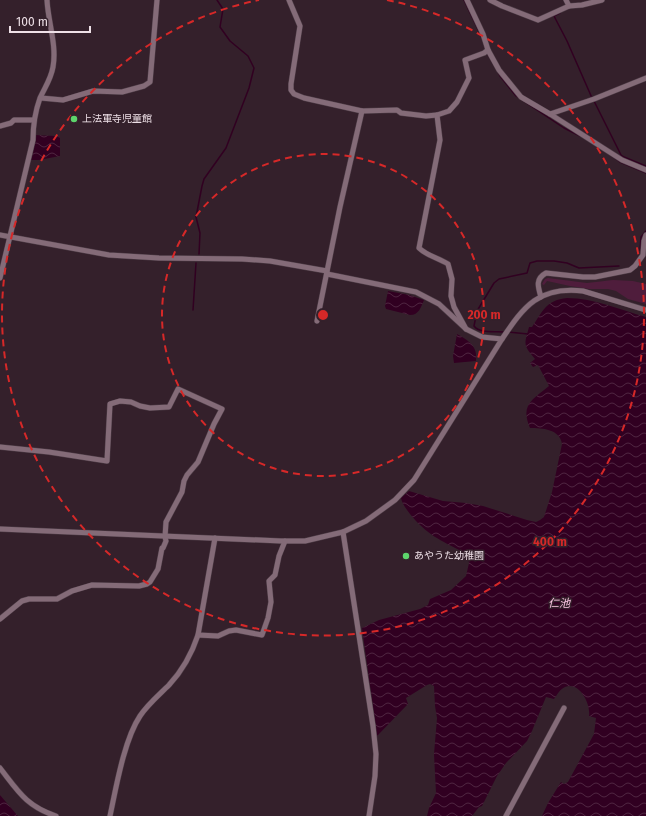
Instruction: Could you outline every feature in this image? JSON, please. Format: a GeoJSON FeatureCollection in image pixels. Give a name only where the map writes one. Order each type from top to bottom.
{"type":"FeatureCollection","features":[{"type":"Feature","properties":{"kind":"street"},"geometry":{"type":"LineString","coordinates":[[0,278],[33,140],[33,120],[41,98],[51,78],[54,65],[54,49],[47,0]]}},
{"type":"Feature","properties":{"kind":"street"},"geometry":{"type":"LineString","coordinates":[[41,98],[63,100],[93,91],[122,92],[144,86],[150,82],[157,0]]}},
{"type":"Feature","properties":{"kind":"street"},"geometry":{"type":"LineString","coordinates":[[289,0],[300,26],[291,90],[294,94],[304,98],[362,111],[397,110],[401,113],[426,116],[438,115],[448,111],[463,90],[469,76],[465,60],[487,51]]}},
{"type":"Feature","properties":{"kind":"street"},"geometry":{"type":"LineString","coordinates":[[467,0],[483,34],[487,51],[513,89],[521,97],[622,160],[646,170]]}},
{"type":"Feature","properties":{"kind":"street"},"geometry":{"type":"LineString","coordinates":[[490,0],[538,20],[569,6],[582,5],[602,0]]}},
{"type":"Feature","properties":{"kind":"street"},"geometry":{"type":"LineString","coordinates":[[566,0],[569,6]]}},
{"type":"Feature","properties":{"kind":"street"},"geometry":{"type":"LineString","coordinates":[[550,114],[593,100],[646,78]]}},
{"type":"Feature","properties":{"kind":"street"},"geometry":{"type":"LineString","coordinates":[[317,322],[340,207],[362,111]]}},
{"type":"Feature","properties":{"kind":"street"},"geometry":{"type":"LineString","coordinates":[[438,115],[440,140],[419,248],[423,252],[441,259],[448,264],[452,278],[451,296],[454,307],[466,329]]}},
{"type":"Feature","properties":{"kind":"street"},"geometry":{"type":"LineString","coordinates":[[0,126],[12,123],[14,120],[33,120]]}},
{"type":"Feature","properties":{"kind":"street"},"geometry":{"type":"LineString","coordinates":[[0,235],[109,255],[270,261],[416,292],[438,304],[466,329],[482,337],[503,338]]}},
{"type":"Feature","properties":{"kind":"street"},"geometry":{"type":"LineString","coordinates":[[541,296],[537,283],[546,273],[595,277],[630,270],[643,255],[646,235]]}},
{"type":"Feature","properties":{"kind":"street"},"geometry":{"type":"LineString","coordinates":[[0,529],[285,541],[305,541],[343,532],[376,514],[395,500],[414,480],[517,316],[541,296],[562,290],[583,292],[646,310]]}},
{"type":"Feature","properties":{"kind":"street"},"geometry":{"type":"LineString","coordinates":[[0,447],[49,452],[107,461],[110,404],[120,401],[131,402],[150,408],[169,407],[178,389],[222,409],[198,462],[184,481],[182,492],[166,522],[166,541],[158,569],[150,582],[139,586],[92,585],[72,590],[57,599],[29,599],[22,601],[0,619]]}},
{"type":"Feature","properties":{"kind":"street"},"geometry":{"type":"LineString","coordinates":[[343,532],[376,754],[375,776],[369,816]]}},
{"type":"Feature","properties":{"kind":"street"},"geometry":{"type":"LineString","coordinates":[[110,816],[117,781],[127,748],[139,718],[146,708],[170,684],[185,664],[193,650],[198,635],[215,538]]}},
{"type":"Feature","properties":{"kind":"street"},"geometry":{"type":"LineString","coordinates":[[198,635],[218,636],[229,631],[236,630],[262,635],[268,618],[271,602],[269,581],[275,576],[279,556],[285,541]]}},
{"type":"Feature","properties":{"kind":"street"},"geometry":{"type":"LineString","coordinates":[[506,816],[564,708]]}},
{"type":"Feature","properties":{"kind":"street"},"geometry":{"type":"LineString","coordinates":[[0,768],[27,802],[38,809],[56,816]]}},
{"type":"Feature","properties":{"kind":"shaded area"},"geometry":{"type":"Polygon","coordinates":[[[548,278],[587,283],[613,280],[633,281],[646,284],[646,304],[628,299],[616,291],[608,289],[589,289],[547,281],[544,285],[542,284],[545,279],[548,278]]]}},
{"type":"Feature","properties":{"kind":"water"},"geometry":{"type":"Polygon","coordinates":[[[36,135],[60,137],[60,156],[39,160],[29,160],[36,135]]]}},
{"type":"Feature","properties":{"kind":"water"},"geometry":{"type":"Polygon","coordinates":[[[388,291],[409,295],[424,300],[419,310],[413,315],[386,309],[385,306],[388,291]]]}},
{"type":"Feature","properties":{"kind":"water","name":"仁池"},"geometry":{"type":"Polygon","coordinates":[[[567,298],[597,302],[646,317],[646,816],[542,816],[561,782],[564,784],[568,782],[594,734],[596,718],[589,716],[586,700],[580,691],[575,687],[570,686],[562,689],[554,699],[546,697],[527,741],[506,763],[497,776],[482,806],[479,807],[472,816],[427,816],[436,793],[434,754],[437,718],[434,686],[430,684],[427,685],[406,698],[408,704],[377,736],[362,628],[379,620],[420,609],[428,605],[430,599],[451,590],[466,576],[469,563],[463,552],[428,532],[410,514],[401,498],[409,491],[443,501],[483,506],[536,522],[544,517],[552,492],[562,444],[561,439],[554,432],[540,428],[530,428],[527,420],[526,414],[529,404],[549,386],[538,365],[533,367],[530,363],[535,359],[528,351],[526,341],[529,327],[532,327],[542,311],[554,301],[567,298]]]}},
{"type":"Feature","properties":{"kind":"water"},"geometry":{"type":"Polygon","coordinates":[[[457,334],[472,344],[476,351],[476,361],[454,363],[453,356],[457,334]]]}},
{"type":"Feature","properties":{"kind":"water"},"geometry":{"type":"Polygon","coordinates":[[[0,795],[17,815],[18,816],[0,816],[0,795]]]}},
{"type":"Feature","properties":{"kind":"waterway"},"geometry":{"type":"LineString","coordinates":[[199,254],[200,233],[196,217],[204,179],[226,148],[249,88],[254,68],[248,56],[230,41],[220,27],[223,9],[217,0]]}},
{"type":"Feature","properties":{"kind":"waterway"},"geometry":{"type":"LineString","coordinates":[[464,0],[482,38]]}},
{"type":"Feature","properties":{"kind":"waterway"},"geometry":{"type":"LineString","coordinates":[[560,13],[554,16],[567,41],[592,98]]}},
{"type":"Feature","properties":{"kind":"waterway"},"geometry":{"type":"LineString","coordinates":[[487,53],[500,76],[516,96],[564,128],[580,136]]}},
{"type":"Feature","properties":{"kind":"waterway"},"geometry":{"type":"LineString","coordinates":[[594,101],[621,155],[646,166]]}},
{"type":"Feature","properties":{"kind":"waterway"},"geometry":{"type":"LineString","coordinates":[[609,154],[620,162],[646,173]]}},
{"type":"Feature","properties":{"kind":"waterway"},"geometry":{"type":"LineString","coordinates":[[640,250],[641,237],[646,231]]}},
{"type":"Feature","properties":{"kind":"waterway"},"geometry":{"type":"LineString","coordinates":[[504,332],[488,332],[477,329],[474,326],[477,311],[494,283],[499,279],[527,273],[530,263],[537,261],[567,263],[579,268],[619,266]]}},
{"type":"Feature","properties":{"kind":"waterway"},"geometry":{"type":"LineString","coordinates":[[193,310],[196,263]]}},
{"type":"Feature","properties":{"kind":"waterway"},"geometry":{"type":"LineString","coordinates":[[508,332],[528,334]]}},
{"type":"Feature","properties":{"kind":"place","name":"上法軍寺児童館"},"geometry":{"type":"Point","coordinates":[74,119]}},
{"type":"Feature","properties":{"kind":"place","name":"あやうた幼稚園"},"geometry":{"type":"Point","coordinates":[406,556]}}]}
